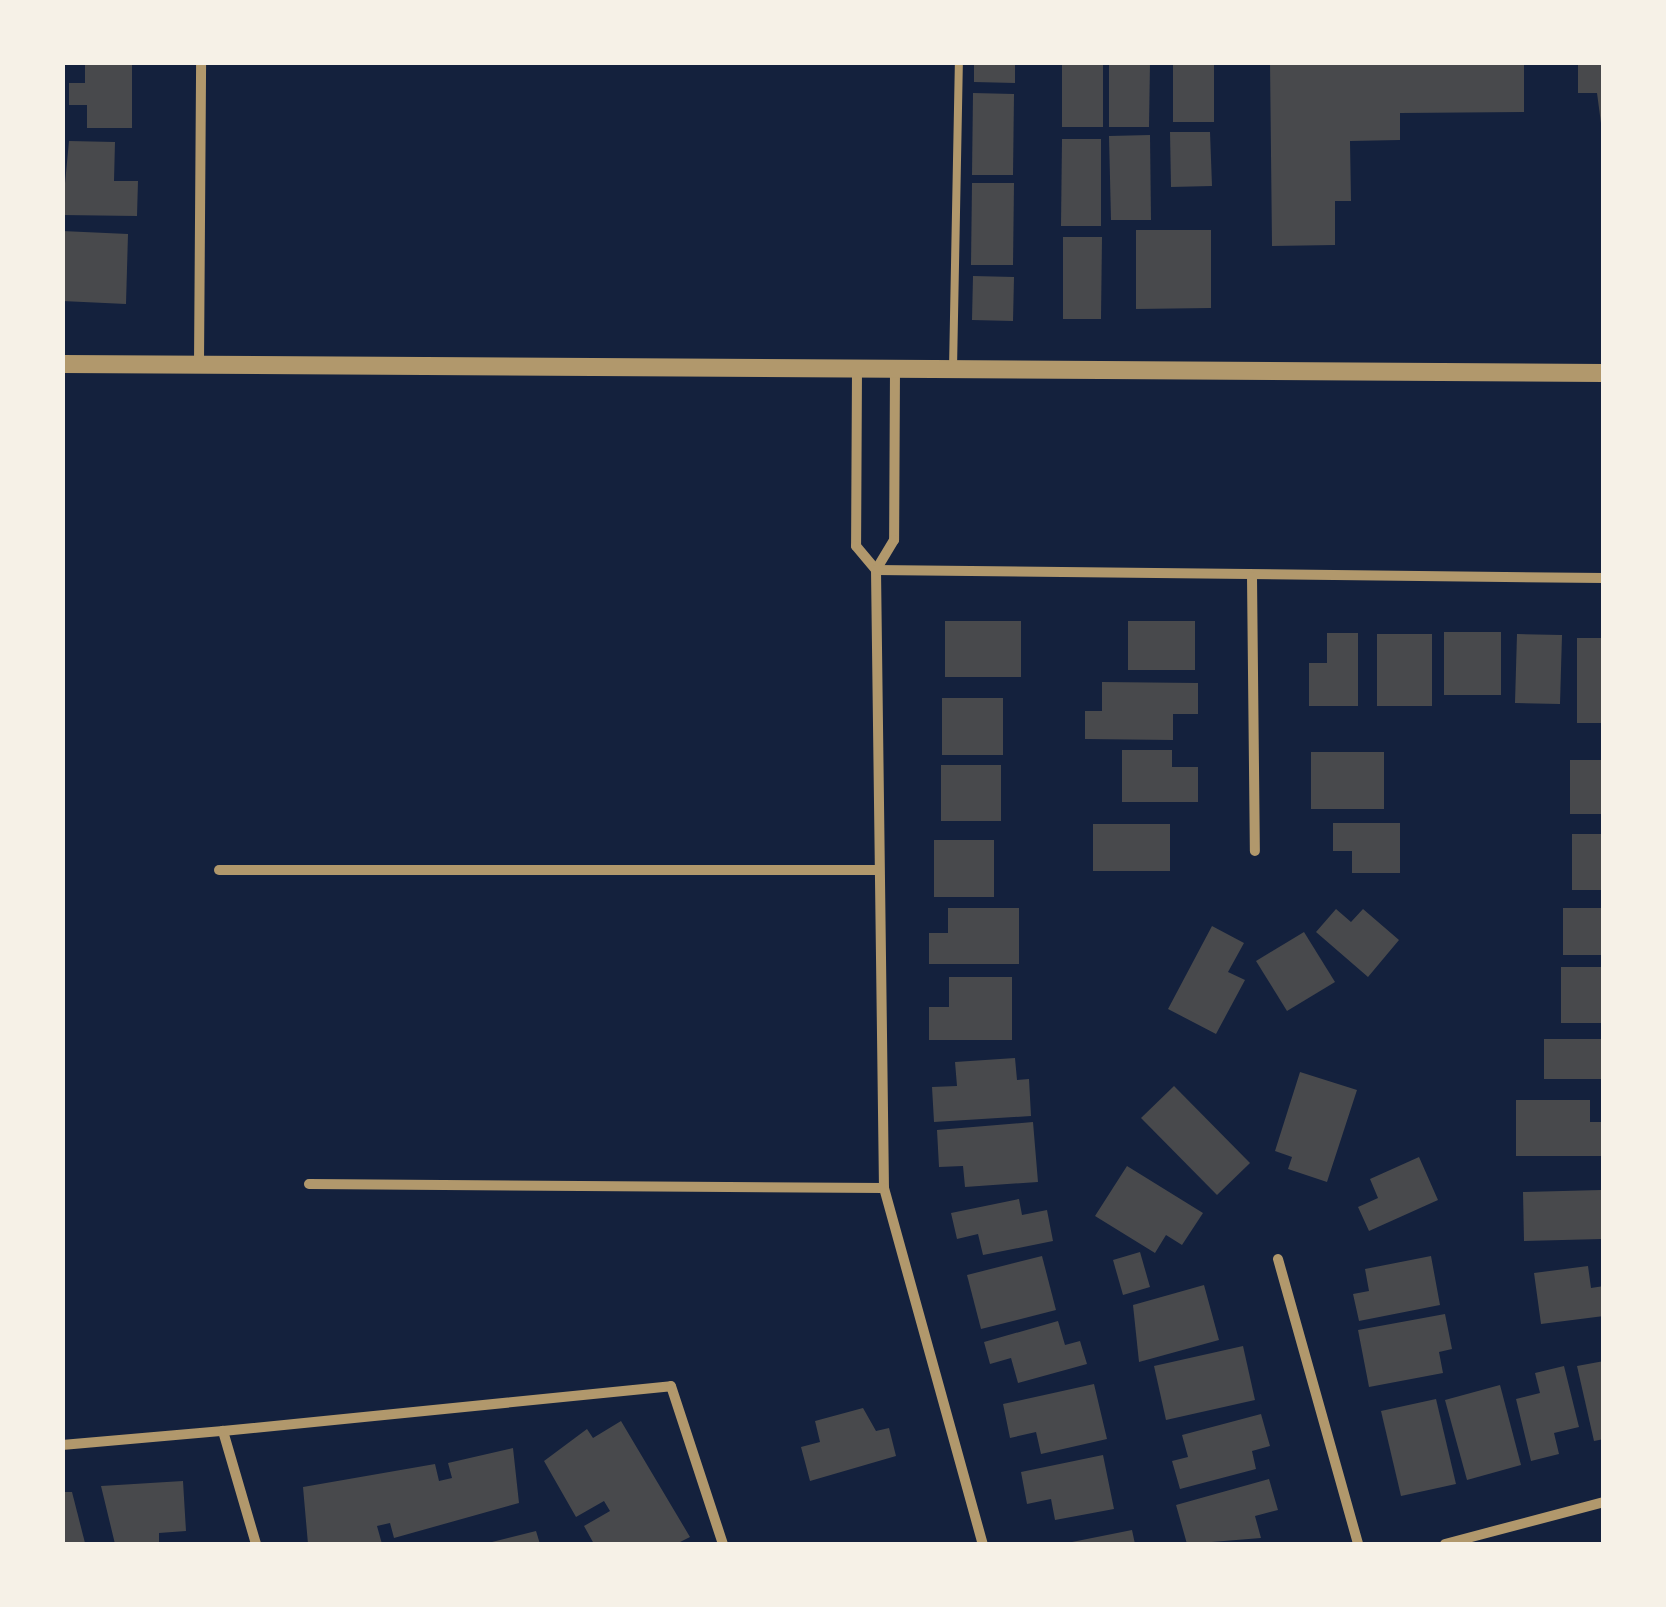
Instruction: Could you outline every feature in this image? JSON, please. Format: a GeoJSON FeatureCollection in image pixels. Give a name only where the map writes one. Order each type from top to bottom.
{"type":"FeatureCollection","features":[{"type":"Feature","properties":{"kind":"street"},"geometry":{"type":"LineString","coordinates":[[199,364],[202,62]]}},
{"type":"Feature","properties":{"kind":"street"},"geometry":{"type":"LineString","coordinates":[[62,364],[1604,373]]}},
{"type":"Feature","properties":{"kind":"street"},"geometry":{"type":"LineString","coordinates":[[857,369],[856,546],[876,570],[1604,578]]}},
{"type":"Feature","properties":{"kind":"street"},"geometry":{"type":"LineString","coordinates":[[895,369],[894,540],[876,570],[875,870],[884,1188],[984,1544]]}},
{"type":"Feature","properties":{"kind":"street"},"geometry":{"type":"LineString","coordinates":[[1252,577],[1255,852]]}},
{"type":"Feature","properties":{"kind":"street"},"geometry":{"type":"LineString","coordinates":[[219,870],[875,870]]}},
{"type":"Feature","properties":{"kind":"street"},"geometry":{"type":"LineString","coordinates":[[308,1184],[884,1188]]}},
{"type":"Feature","properties":{"kind":"street"},"geometry":{"type":"LineString","coordinates":[[1278,1259],[1358,1544]]}},
{"type":"Feature","properties":{"kind":"street"},"geometry":{"type":"LineString","coordinates":[[62,1445],[671,1386],[723,1544]]}},
{"type":"Feature","properties":{"kind":"street"},"geometry":{"type":"LineString","coordinates":[[224,1432],[256,1544]]}},
{"type":"Feature","properties":{"kind":"street"},"geometry":{"type":"LineString","coordinates":[[1444,1544],[1604,1502]]}},
{"type":"Feature","properties":{"kind":"lane"},"geometry":{"type":"LineString","coordinates":[[953,369],[958,62]]}},
{"type":"Feature","properties":{"kind":"building"},"geometry":{"type":"Polygon","coordinates":[[[85,62],[132,62],[132,128],[87,128],[87,105],[69,105],[69,83],[85,83],[85,62]]]}},
{"type":"Feature","properties":{"kind":"building"},"geometry":{"type":"Polygon","coordinates":[[[974,62],[1015,62],[1015,83],[974,82],[974,62]]]}},
{"type":"Feature","properties":{"kind":"building"},"geometry":{"type":"Polygon","coordinates":[[[1062,62],[1103,62],[1103,127],[1062,127],[1062,62]]]}},
{"type":"Feature","properties":{"kind":"building"},"geometry":{"type":"Polygon","coordinates":[[[1109,62],[1150,62],[1149,127],[1109,127],[1109,62]]]}},
{"type":"Feature","properties":{"kind":"building"},"geometry":{"type":"Polygon","coordinates":[[[1173,62],[1214,62],[1214,122],[1173,122],[1173,62]]]}},
{"type":"Feature","properties":{"kind":"building"},"geometry":{"type":"Polygon","coordinates":[[[1270,62],[1524,62],[1524,112],[1400,113],[1400,140],[1350,141],[1351,201],[1335,201],[1335,245],[1272,246],[1270,62]]]}},
{"type":"Feature","properties":{"kind":"building"},"geometry":{"type":"Polygon","coordinates":[[[1578,62],[1604,62],[1604,146],[1597,93],[1578,93],[1578,62]]]}},
{"type":"Feature","properties":{"kind":"building"},"geometry":{"type":"Polygon","coordinates":[[[973,93],[1014,94],[1013,175],[972,175],[973,93]]]}},
{"type":"Feature","properties":{"kind":"building"},"geometry":{"type":"Polygon","coordinates":[[[1170,132],[1210,132],[1212,186],[1171,187],[1170,132]]]}},
{"type":"Feature","properties":{"kind":"building"},"geometry":{"type":"Polygon","coordinates":[[[1150,135],[1151,220],[1111,220],[1109,136],[1150,135]]]}},
{"type":"Feature","properties":{"kind":"building"},"geometry":{"type":"Polygon","coordinates":[[[1062,139],[1101,139],[1101,226],[1061,226],[1062,139]]]}},
{"type":"Feature","properties":{"kind":"building"},"geometry":{"type":"Polygon","coordinates":[[[69,141],[115,142],[114,181],[138,181],[137,216],[62,215],[69,141]]]}},
{"type":"Feature","properties":{"kind":"building"},"geometry":{"type":"Polygon","coordinates":[[[972,183],[1014,183],[1013,265],[971,265],[972,183]]]}},
{"type":"Feature","properties":{"kind":"building"},"geometry":{"type":"Polygon","coordinates":[[[1136,230],[1211,230],[1211,308],[1136,309],[1136,230]]]}},
{"type":"Feature","properties":{"kind":"building"},"geometry":{"type":"Polygon","coordinates":[[[62,231],[128,234],[126,304],[62,301],[62,231]]]}},
{"type":"Feature","properties":{"kind":"building"},"geometry":{"type":"Polygon","coordinates":[[[1063,237],[1102,237],[1101,319],[1063,319],[1063,237]]]}},
{"type":"Feature","properties":{"kind":"building"},"geometry":{"type":"Polygon","coordinates":[[[973,276],[1014,277],[1013,321],[972,320],[973,276]]]}},
{"type":"Feature","properties":{"kind":"building"},"geometry":{"type":"Polygon","coordinates":[[[945,621],[1021,621],[1021,677],[945,677],[945,621]]]}},
{"type":"Feature","properties":{"kind":"building"},"geometry":{"type":"Polygon","coordinates":[[[1128,621],[1195,621],[1195,670],[1128,670],[1128,621]]]}},
{"type":"Feature","properties":{"kind":"building"},"geometry":{"type":"Polygon","coordinates":[[[1444,632],[1501,632],[1501,695],[1444,695],[1444,632]]]}},
{"type":"Feature","properties":{"kind":"building"},"geometry":{"type":"Polygon","coordinates":[[[1327,633],[1358,633],[1358,706],[1309,706],[1309,663],[1327,663],[1327,633]]]}},
{"type":"Feature","properties":{"kind":"building"},"geometry":{"type":"Polygon","coordinates":[[[1377,634],[1432,634],[1432,706],[1377,706],[1377,634]]]}},
{"type":"Feature","properties":{"kind":"building"},"geometry":{"type":"Polygon","coordinates":[[[1517,634],[1562,635],[1560,704],[1515,703],[1517,634]]]}},
{"type":"Feature","properties":{"kind":"building"},"geometry":{"type":"Polygon","coordinates":[[[1577,638],[1604,638],[1604,723],[1577,723],[1577,638]]]}},
{"type":"Feature","properties":{"kind":"building"},"geometry":{"type":"Polygon","coordinates":[[[1102,682],[1198,683],[1198,714],[1173,714],[1173,740],[1085,739],[1085,711],[1102,711],[1102,682]]]}},
{"type":"Feature","properties":{"kind":"building"},"geometry":{"type":"Polygon","coordinates":[[[942,698],[1003,698],[1003,755],[942,755],[942,698]]]}},
{"type":"Feature","properties":{"kind":"building"},"geometry":{"type":"Polygon","coordinates":[[[1122,750],[1172,750],[1172,767],[1198,767],[1198,802],[1122,802],[1122,750]]]}},
{"type":"Feature","properties":{"kind":"building"},"geometry":{"type":"Polygon","coordinates":[[[1311,752],[1384,752],[1384,809],[1311,809],[1311,752]]]}},
{"type":"Feature","properties":{"kind":"building"},"geometry":{"type":"Polygon","coordinates":[[[1570,760],[1604,760],[1604,814],[1570,814],[1570,760]]]}},
{"type":"Feature","properties":{"kind":"building"},"geometry":{"type":"Polygon","coordinates":[[[941,765],[1001,765],[1001,821],[941,821],[941,765]]]}},
{"type":"Feature","properties":{"kind":"building"},"geometry":{"type":"Polygon","coordinates":[[[1333,823],[1400,823],[1400,873],[1352,873],[1352,851],[1333,851],[1333,823]]]}},
{"type":"Feature","properties":{"kind":"building"},"geometry":{"type":"Polygon","coordinates":[[[1093,824],[1170,824],[1170,871],[1093,871],[1093,824]]]}},
{"type":"Feature","properties":{"kind":"building"},"geometry":{"type":"Polygon","coordinates":[[[1572,834],[1604,834],[1604,890],[1572,890],[1572,834]]]}},
{"type":"Feature","properties":{"kind":"building"},"geometry":{"type":"Polygon","coordinates":[[[934,840],[994,840],[994,897],[934,897],[934,840]]]}},
{"type":"Feature","properties":{"kind":"building"},"geometry":{"type":"Polygon","coordinates":[[[948,908],[1019,908],[1019,964],[929,964],[929,933],[948,933],[948,908]]]}},
{"type":"Feature","properties":{"kind":"building"},"geometry":{"type":"Polygon","coordinates":[[[1563,908],[1604,908],[1604,955],[1563,955],[1563,908]]]}},
{"type":"Feature","properties":{"kind":"building"},"geometry":{"type":"Polygon","coordinates":[[[1336,909],[1351,922],[1363,909],[1399,940],[1368,977],[1316,932],[1336,909]]]}},
{"type":"Feature","properties":{"kind":"building"},"geometry":{"type":"Polygon","coordinates":[[[1212,926],[1244,943],[1228,972],[1245,980],[1216,1034],[1168,1009],[1212,926]]]}},
{"type":"Feature","properties":{"kind":"building"},"geometry":{"type":"Polygon","coordinates":[[[1304,932],[1335,982],[1287,1011],[1256,961],[1304,932]]]}},
{"type":"Feature","properties":{"kind":"building"},"geometry":{"type":"Polygon","coordinates":[[[1561,967],[1604,967],[1604,1023],[1561,1023],[1561,967]]]}},
{"type":"Feature","properties":{"kind":"building"},"geometry":{"type":"Polygon","coordinates":[[[949,977],[1012,977],[1012,1040],[929,1040],[929,1007],[949,1007],[949,977]]]}},
{"type":"Feature","properties":{"kind":"building"},"geometry":{"type":"Polygon","coordinates":[[[1544,1039],[1604,1039],[1604,1079],[1544,1079],[1544,1039]]]}},
{"type":"Feature","properties":{"kind":"building"},"geometry":{"type":"Polygon","coordinates":[[[1015,1058],[1017,1080],[1029,1079],[1031,1116],[934,1122],[932,1087],[957,1086],[955,1062],[1015,1058]]]}},
{"type":"Feature","properties":{"kind":"building"},"geometry":{"type":"Polygon","coordinates":[[[1300,1072],[1357,1090],[1327,1182],[1288,1169],[1292,1157],[1275,1151],[1300,1072]]]}},
{"type":"Feature","properties":{"kind":"building"},"geometry":{"type":"Polygon","coordinates":[[[1174,1086],[1250,1163],[1217,1195],[1141,1118],[1174,1086]]]}},
{"type":"Feature","properties":{"kind":"building"},"geometry":{"type":"Polygon","coordinates":[[[1516,1100],[1590,1100],[1590,1122],[1604,1122],[1604,1156],[1516,1156],[1516,1100]]]}},
{"type":"Feature","properties":{"kind":"building"},"geometry":{"type":"Polygon","coordinates":[[[1033,1122],[1038,1182],[965,1187],[963,1166],[939,1167],[937,1130],[1033,1122]]]}},
{"type":"Feature","properties":{"kind":"building"},"geometry":{"type":"Polygon","coordinates":[[[1419,1157],[1438,1200],[1369,1231],[1358,1207],[1378,1198],[1370,1179],[1419,1157]]]}},
{"type":"Feature","properties":{"kind":"building"},"geometry":{"type":"Polygon","coordinates":[[[1127,1166],[1203,1213],[1182,1245],[1166,1235],[1155,1253],[1095,1216],[1127,1166]]]}},
{"type":"Feature","properties":{"kind":"building"},"geometry":{"type":"Polygon","coordinates":[[[1601,1190],[1602,1239],[1524,1241],[1523,1192],[1601,1190]]]}},
{"type":"Feature","properties":{"kind":"building"},"geometry":{"type":"Polygon","coordinates":[[[1019,1199],[1022,1215],[1047,1210],[1053,1241],[983,1255],[978,1234],[957,1239],[951,1213],[1019,1199]]]}},
{"type":"Feature","properties":{"kind":"building"},"geometry":{"type":"Polygon","coordinates":[[[1140,1252],[1150,1287],[1123,1295],[1113,1260],[1140,1252]]]}},
{"type":"Feature","properties":{"kind":"building"},"geometry":{"type":"Polygon","coordinates":[[[1042,1256],[1056,1310],[981,1329],[967,1275],[1042,1256]]]}},
{"type":"Feature","properties":{"kind":"building"},"geometry":{"type":"Polygon","coordinates":[[[1431,1256],[1440,1305],[1359,1321],[1353,1294],[1369,1291],[1365,1269],[1431,1256]]]}},
{"type":"Feature","properties":{"kind":"building"},"geometry":{"type":"Polygon","coordinates":[[[1588,1266],[1591,1288],[1604,1286],[1604,1316],[1541,1324],[1534,1273],[1588,1266]]]}},
{"type":"Feature","properties":{"kind":"building"},"geometry":{"type":"Polygon","coordinates":[[[1204,1285],[1219,1340],[1139,1362],[1133,1305],[1204,1285]]]}},
{"type":"Feature","properties":{"kind":"building"},"geometry":{"type":"Polygon","coordinates":[[[1445,1314],[1452,1349],[1439,1352],[1443,1373],[1369,1387],[1358,1330],[1445,1314]]]}},
{"type":"Feature","properties":{"kind":"building"},"geometry":{"type":"Polygon","coordinates":[[[1058,1321],[1065,1345],[1080,1341],[1087,1364],[1018,1383],[1011,1358],[990,1364],[984,1342],[1058,1321]]]}},
{"type":"Feature","properties":{"kind":"building"},"geometry":{"type":"Polygon","coordinates":[[[1243,1346],[1255,1400],[1166,1420],[1154,1366],[1243,1346]]]}},
{"type":"Feature","properties":{"kind":"building"},"geometry":{"type":"Polygon","coordinates":[[[1604,1361],[1604,1439],[1594,1441],[1577,1366],[1604,1361]]]}},
{"type":"Feature","properties":{"kind":"building"},"geometry":{"type":"Polygon","coordinates":[[[1564,1366],[1579,1427],[1554,1433],[1559,1454],[1531,1461],[1516,1399],[1540,1393],[1535,1373],[1564,1366]]]}},
{"type":"Feature","properties":{"kind":"building"},"geometry":{"type":"Polygon","coordinates":[[[1094,1384],[1107,1439],[1041,1454],[1036,1432],[1010,1438],[1003,1404],[1094,1384]]]}},
{"type":"Feature","properties":{"kind":"building"},"geometry":{"type":"Polygon","coordinates":[[[1500,1385],[1521,1465],[1467,1480],[1445,1400],[1500,1385]]]}},
{"type":"Feature","properties":{"kind":"building"},"geometry":{"type":"Polygon","coordinates":[[[1436,1399],[1456,1484],[1401,1496],[1381,1411],[1436,1399]]]}},
{"type":"Feature","properties":{"kind":"building"},"geometry":{"type":"Polygon","coordinates":[[[863,1408],[876,1431],[889,1428],[896,1456],[810,1481],[801,1447],[820,1442],[815,1421],[863,1408]]]}},
{"type":"Feature","properties":{"kind":"building"},"geometry":{"type":"Polygon","coordinates":[[[1261,1414],[1270,1446],[1252,1451],[1256,1469],[1180,1489],[1172,1461],[1188,1457],[1182,1435],[1261,1414]]]}},
{"type":"Feature","properties":{"kind":"building"},"geometry":{"type":"Polygon","coordinates":[[[621,1421],[690,1537],[676,1544],[594,1544],[584,1526],[610,1511],[604,1501],[576,1517],[544,1461],[587,1429],[593,1438],[621,1421]]]}},
{"type":"Feature","properties":{"kind":"building"},"geometry":{"type":"Polygon","coordinates":[[[513,1448],[519,1503],[394,1538],[390,1523],[377,1526],[382,1544],[308,1544],[303,1487],[435,1464],[439,1481],[452,1478],[448,1463],[513,1448]]]}},
{"type":"Feature","properties":{"kind":"building"},"geometry":{"type":"Polygon","coordinates":[[[1103,1455],[1114,1509],[1055,1520],[1051,1499],[1027,1504],[1021,1472],[1103,1455]]]}},
{"type":"Feature","properties":{"kind":"building"},"geometry":{"type":"Polygon","coordinates":[[[1269,1479],[1278,1510],[1255,1516],[1261,1538],[1187,1544],[1176,1505],[1269,1479]]]}},
{"type":"Feature","properties":{"kind":"building"},"geometry":{"type":"Polygon","coordinates":[[[183,1481],[186,1531],[159,1533],[159,1544],[115,1544],[101,1486],[183,1481]]]}},
{"type":"Feature","properties":{"kind":"building"},"geometry":{"type":"Polygon","coordinates":[[[62,1492],[72,1492],[85,1543],[62,1544],[62,1492]]]}},
{"type":"Feature","properties":{"kind":"building"},"geometry":{"type":"Polygon","coordinates":[[[1132,1530],[1135,1544],[1067,1543],[1132,1530]]]}},
{"type":"Feature","properties":{"kind":"building"},"geometry":{"type":"Polygon","coordinates":[[[536,1531],[540,1544],[488,1544],[488,1543],[536,1531]]]}}]}
